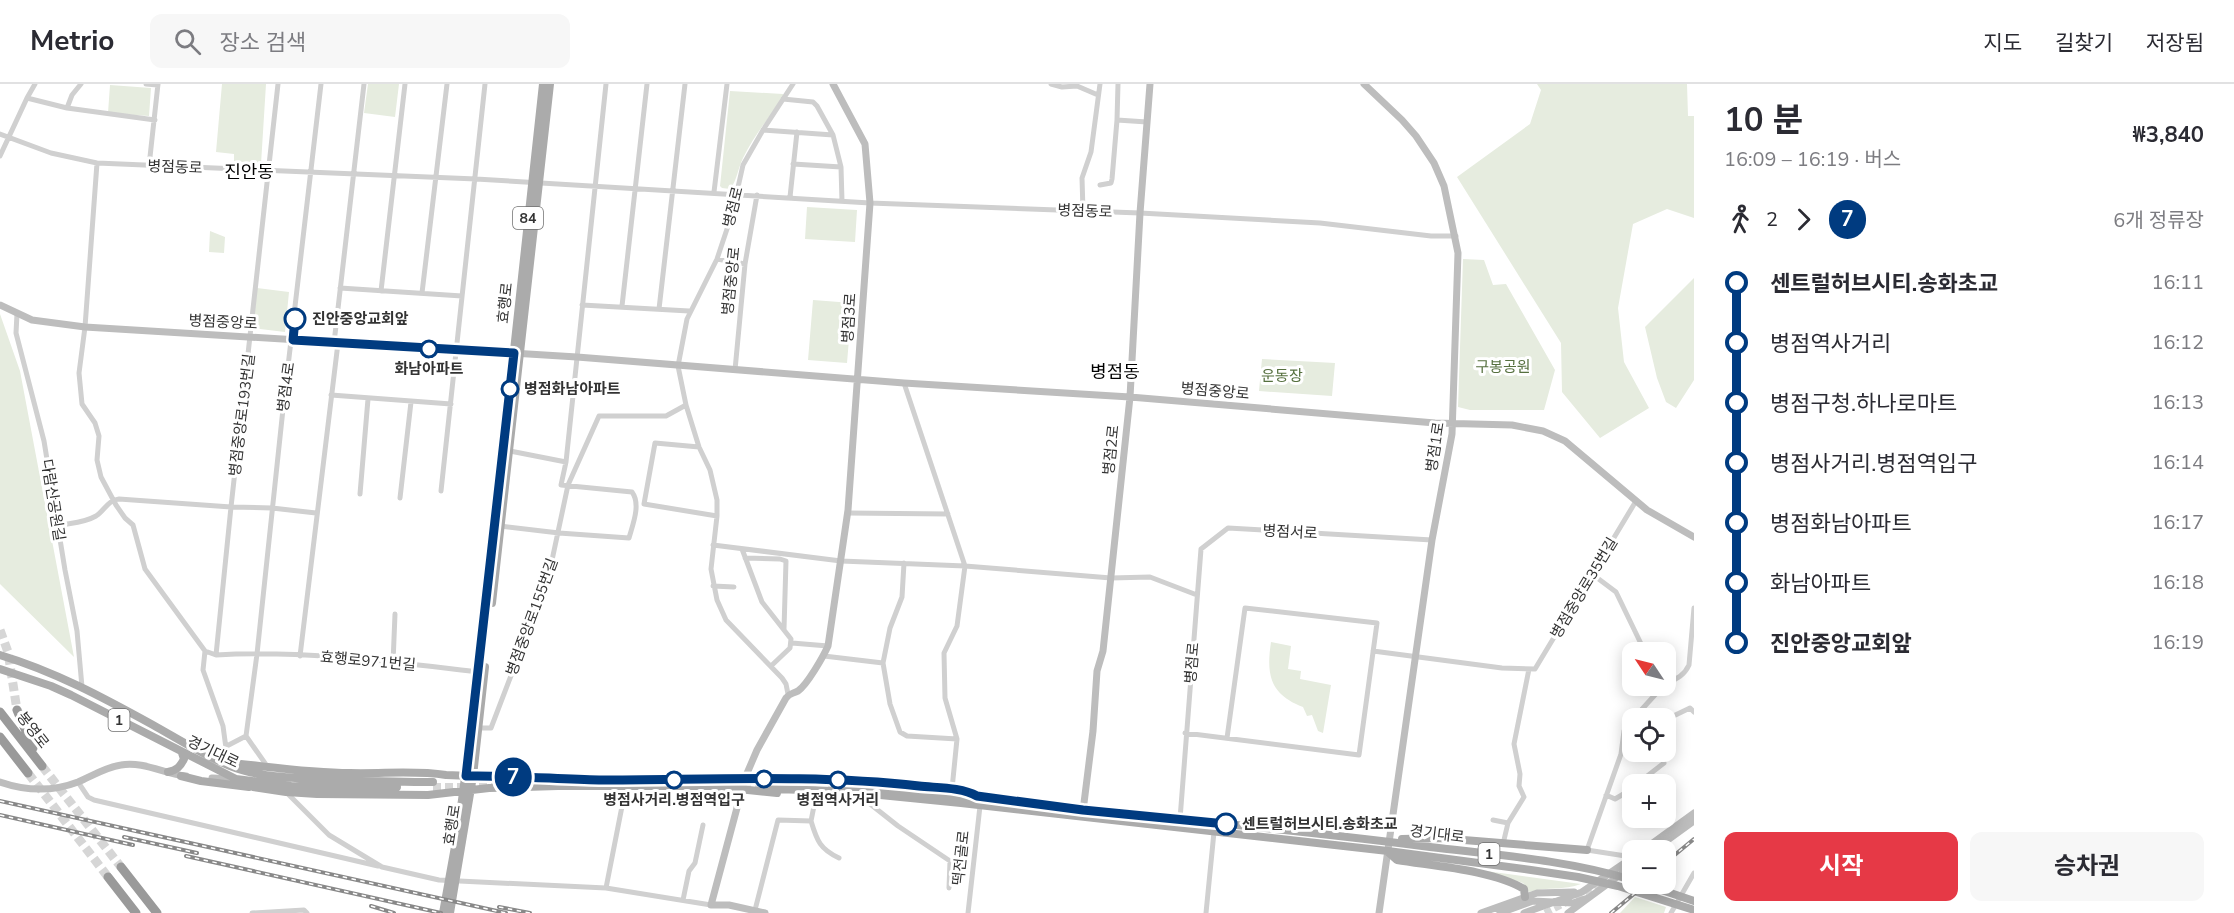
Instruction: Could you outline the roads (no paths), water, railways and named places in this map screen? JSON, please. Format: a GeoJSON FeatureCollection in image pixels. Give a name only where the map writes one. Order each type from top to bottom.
{"type":"FeatureCollection","features":[{"type":"Feature","properties":{"kind":"highway","name":"봉영로"},"geometry":{"type":"LineString","coordinates":[[0,712],[42,766],[17,710]]}},
{"type":"Feature","properties":{"kind":"highway","name":"봉영로"},"geometry":{"type":"LineString","coordinates":[[0,737],[28,773],[0,746]]}},
{"type":"Feature","properties":{"kind":"highway"},"geometry":{"type":"LineString","coordinates":[[121,867],[157,913]]}},
{"type":"Feature","properties":{"kind":"highway"},"geometry":{"type":"LineString","coordinates":[[108,877],[136,913]]}},
{"type":"Feature","properties":{"kind":"main road","name":"효행로"},"geometry":{"type":"LineString","coordinates":[[450,913],[470,776],[517,353],[543,84]]}},
{"type":"Feature","properties":{"kind":"main road","name":"효행로"},"geometry":{"type":"LineString","coordinates":[[535,182],[550,84]]}},
{"type":"Feature","properties":{"kind":"main road","name":"효행로"},"geometry":{"type":"LineString","coordinates":[[475,728],[479,672],[510,451],[517,353]]}},
{"type":"Feature","properties":{"kind":"main road","name":"경기대로"},"geometry":{"type":"LineString","coordinates":[[0,655],[41,669],[82,687],[193,749],[253,773],[278,777],[433,784],[291,786],[236,779],[61,690],[0,669]]}},
{"type":"Feature","properties":{"kind":"main road"},"geometry":{"type":"LineString","coordinates":[[168,772],[177,770],[182,765],[184,759],[182,753]]}},
{"type":"Feature","properties":{"kind":"main road","name":"경기대로"},"geometry":{"type":"LineString","coordinates":[[226,763],[349,774],[423,772],[470,776],[597,780],[745,778],[770,786],[939,805],[969,805]]}},
{"type":"Feature","properties":{"kind":"main road"},"geometry":{"type":"LineString","coordinates":[[181,776],[233,786],[286,792],[428,795],[489,788],[558,786],[710,786],[742,789],[860,781],[952,789],[977,796]]}},
{"type":"Feature","properties":{"kind":"main road"},"geometry":{"type":"LineString","coordinates":[[236,779],[253,787]]}},
{"type":"Feature","properties":{"kind":"main road","name":"경기대로"},"geometry":{"type":"LineString","coordinates":[[770,786],[980,806],[1180,819],[1389,841],[1527,859],[1622,878]]}},
{"type":"Feature","properties":{"kind":"main road","name":"경기대로"},"geometry":{"type":"LineString","coordinates":[[770,786],[872,787],[972,798],[977,796],[1214,832],[1388,851],[1578,877],[1692,906]]}},
{"type":"Feature","properties":{"kind":"main road","name":"84"},"geometry":{"type":"LineString","coordinates":[[443,913],[461,831]]}},
{"type":"Feature","properties":{"kind":"main road"},"geometry":{"type":"LineString","coordinates":[[1389,841],[1439,838],[1587,850]]}},
{"type":"Feature","properties":{"kind":"main road"},"geometry":{"type":"LineString","coordinates":[[1388,851],[1397,860],[1494,877],[1513,883],[1524,890],[1525,897]]}},
{"type":"Feature","properties":{"kind":"main road","name":"경기대로"},"geometry":{"type":"LineString","coordinates":[[1666,894],[1692,906]]}},
{"type":"Feature","properties":{"kind":"street"},"geometry":{"type":"LineString","coordinates":[[0,156],[35,84]]}},
{"type":"Feature","properties":{"kind":"street"},"geometry":{"type":"LineString","coordinates":[[67,108],[72,95],[81,84]]}},
{"type":"Feature","properties":{"kind":"street"},"geometry":{"type":"LineString","coordinates":[[146,84],[158,84],[149,166]]}},
{"type":"Feature","properties":{"kind":"street","name":"병점중앙로193번길"},"geometry":{"type":"LineString","coordinates":[[216,655],[278,84]]}},
{"type":"Feature","properties":{"kind":"street","name":"병점4로"},"geometry":{"type":"LineString","coordinates":[[246,736],[321,84]]}},
{"type":"Feature","properties":{"kind":"street"},"geometry":{"type":"LineString","coordinates":[[300,656],[364,84]]}},
{"type":"Feature","properties":{"kind":"street"},"geometry":{"type":"LineString","coordinates":[[381,291],[405,84]]}},
{"type":"Feature","properties":{"kind":"street"},"geometry":{"type":"LineString","coordinates":[[422,293],[447,84]]}},
{"type":"Feature","properties":{"kind":"street"},"geometry":{"type":"LineString","coordinates":[[441,491],[485,84]]}},
{"type":"Feature","properties":{"kind":"street"},"geometry":{"type":"LineString","coordinates":[[595,186],[606,84]]}},
{"type":"Feature","properties":{"kind":"street"},"geometry":{"type":"LineString","coordinates":[[622,306],[647,84]]}},
{"type":"Feature","properties":{"kind":"street"},"geometry":{"type":"LineString","coordinates":[[659,309],[686,84]]}},
{"type":"Feature","properties":{"kind":"street"},"geometry":{"type":"LineString","coordinates":[[714,192],[727,84]]}},
{"type":"Feature","properties":{"kind":"street","name":"병점로"},"geometry":{"type":"LineString","coordinates":[[788,694],[786,684],[771,666],[726,620],[717,600],[711,569],[717,500],[714,483],[699,447],[686,405],[678,366],[689,311],[717,259],[732,214],[735,194],[744,165],[763,130],[793,84]]}},
{"type":"Feature","properties":{"kind":"street","name":"병점3로"},"geometry":{"type":"LineString","coordinates":[[788,694],[799,690],[824,656],[828,646],[847,513],[859,378],[870,203],[865,144],[833,84]]}},
{"type":"Feature","properties":{"kind":"street"},"geometry":{"type":"LineString","coordinates":[[1051,84],[1062,87],[1077,86],[1098,95]]}},
{"type":"Feature","properties":{"kind":"street"},"geometry":{"type":"LineString","coordinates":[[1083,211],[1082,178],[1091,152],[1100,84]]}},
{"type":"Feature","properties":{"kind":"street"},"geometry":{"type":"LineString","coordinates":[[1100,185],[1111,183],[1112,178],[1118,84]]}},
{"type":"Feature","properties":{"kind":"street","name":"병점2로"},"geometry":{"type":"LineString","coordinates":[[1083,813],[1093,731],[1097,671],[1103,651],[1130,397],[1150,84]]}},
{"type":"Feature","properties":{"kind":"street","name":"병점1로"},"geometry":{"type":"LineString","coordinates":[[1364,84],[1402,120],[1429,156],[1444,186],[1458,253],[1453,423],[1432,540],[1379,913]]}},
{"type":"Feature","properties":{"kind":"street"},"geometry":{"type":"LineString","coordinates":[[27,98],[67,108],[155,120]]}},
{"type":"Feature","properties":{"kind":"street"},"geometry":{"type":"LineString","coordinates":[[783,99],[815,104],[833,135],[841,167],[842,201]]}},
{"type":"Feature","properties":{"kind":"street"},"geometry":{"type":"LineString","coordinates":[[1117,120],[1147,123]]}},
{"type":"Feature","properties":{"kind":"street"},"geometry":{"type":"LineString","coordinates":[[763,130],[833,135]]}},
{"type":"Feature","properties":{"kind":"street"},"geometry":{"type":"LineString","coordinates":[[790,197],[796,132]]}},
{"type":"Feature","properties":{"kind":"street","name":"병점동로"},"geometry":{"type":"LineString","coordinates":[[0,134],[51,153],[97,163],[535,182],[870,203],[1140,213],[1320,223],[1431,236],[1456,236]]}},
{"type":"Feature","properties":{"kind":"street"},"geometry":{"type":"LineString","coordinates":[[97,163],[80,373],[82,404],[95,423],[99,436],[97,460],[101,477],[125,518],[134,525],[145,569],[153,583],[205,651],[216,655],[257,654]]}},
{"type":"Feature","properties":{"kind":"street"},"geometry":{"type":"LineString","coordinates":[[793,164],[841,167]]}},
{"type":"Feature","properties":{"kind":"street","name":"병점중앙로155번길"},"geometry":{"type":"LineString","coordinates":[[568,485],[561,485],[566,462],[595,186]]}},
{"type":"Feature","properties":{"kind":"street","name":"병점중앙로"},"geometry":{"type":"LineString","coordinates":[[735,370],[745,264],[757,195]]}},
{"type":"Feature","properties":{"kind":"street"},"geometry":{"type":"LineString","coordinates":[[717,259],[745,264]]}},
{"type":"Feature","properties":{"kind":"street"},"geometry":{"type":"LineString","coordinates":[[340,288],[462,296]]}},
{"type":"Feature","properties":{"kind":"street","name":"병점중앙로"},"geometry":{"type":"LineString","coordinates":[[0,305],[32,320],[85,327],[577,357],[1453,423],[1512,425],[1558,436],[1636,501],[1694,537]]}},
{"type":"Feature","properties":{"kind":"street"},"geometry":{"type":"LineString","coordinates":[[582,305],[689,311]]}},
{"type":"Feature","properties":{"kind":"street","name":"다람산공원길"},"geometry":{"type":"LineString","coordinates":[[17,314],[16,333],[44,441],[77,631],[82,687]]}},
{"type":"Feature","properties":{"kind":"street"},"geometry":{"type":"LineString","coordinates":[[904,383],[965,566],[957,626],[944,653],[945,698],[957,739],[952,789]]}},
{"type":"Feature","properties":{"kind":"street"},"geometry":{"type":"LineString","coordinates":[[331,395],[451,405]]}},
{"type":"Feature","properties":{"kind":"street"},"geometry":{"type":"LineString","coordinates":[[360,494],[368,399]]}},
{"type":"Feature","properties":{"kind":"street"},"geometry":{"type":"LineString","coordinates":[[400,498],[411,402]]}},
{"type":"Feature","properties":{"kind":"street","name":"병점중앙로155번길"},"geometry":{"type":"LineString","coordinates":[[475,728],[491,728],[548,579],[568,485],[599,416],[666,416],[686,405]]}},
{"type":"Feature","properties":{"kind":"street"},"geometry":{"type":"LineString","coordinates":[[699,447],[655,443],[644,504],[717,516]]}},
{"type":"Feature","properties":{"kind":"street"},"geometry":{"type":"LineString","coordinates":[[510,451],[566,462]]}},
{"type":"Feature","properties":{"kind":"street"},"geometry":{"type":"LineString","coordinates":[[498,526],[629,538],[636,505],[636,498],[632,492],[568,485]]}},
{"type":"Feature","properties":{"kind":"street"},"geometry":{"type":"LineString","coordinates":[[57,525],[84,521],[97,515],[113,500],[153,500],[316,513]]}},
{"type":"Feature","properties":{"kind":"street","name":"병점중앙로35번길"},"geometry":{"type":"LineString","coordinates":[[1529,669],[1535,669],[1636,501]]}},
{"type":"Feature","properties":{"kind":"street"},"geometry":{"type":"LineString","coordinates":[[847,513],[948,514]]}},
{"type":"Feature","properties":{"kind":"street","name":"병점서로"},"geometry":{"type":"LineString","coordinates":[[1197,595],[1201,549],[1228,528],[1432,540]]}},
{"type":"Feature","properties":{"kind":"street"},"geometry":{"type":"LineString","coordinates":[[713,545],[841,561],[965,566],[1111,578],[1150,577],[1197,595]]}},
{"type":"Feature","properties":{"kind":"street"},"geometry":{"type":"LineString","coordinates":[[742,549],[762,602],[790,634],[792,643],[787,653],[771,666]]}},
{"type":"Feature","properties":{"kind":"street"},"geometry":{"type":"LineString","coordinates":[[746,558],[786,561],[784,629]]}},
{"type":"Feature","properties":{"kind":"street"},"geometry":{"type":"LineString","coordinates":[[904,563],[902,597],[890,628],[883,663],[890,704],[900,732],[908,736],[957,739]]}},
{"type":"Feature","properties":{"kind":"street"},"geometry":{"type":"LineString","coordinates":[[1592,574],[1616,592],[1640,642]]}},
{"type":"Feature","properties":{"kind":"street"},"geometry":{"type":"LineString","coordinates":[[713,586],[734,587]]}},
{"type":"Feature","properties":{"kind":"street","name":"병점로"},"geometry":{"type":"LineString","coordinates":[[1180,819],[1197,595]]}},
{"type":"Feature","properties":{"kind":"street"},"geometry":{"type":"LineString","coordinates":[[1185,733],[1359,755],[1377,623],[1245,608],[1227,738]]}},
{"type":"Feature","properties":{"kind":"street"},"geometry":{"type":"LineString","coordinates":[[1676,679],[1686,672],[1689,665],[1694,608]]}},
{"type":"Feature","properties":{"kind":"street"},"geometry":{"type":"LineString","coordinates":[[393,663],[395,614]]}},
{"type":"Feature","properties":{"kind":"street"},"geometry":{"type":"LineString","coordinates":[[792,643],[828,646]]}},
{"type":"Feature","properties":{"kind":"street"},"geometry":{"type":"LineString","coordinates":[[205,651],[203,670],[223,726],[227,746],[226,763]]}},
{"type":"Feature","properties":{"kind":"street"},"geometry":{"type":"LineString","coordinates":[[1373,651],[1502,668],[1529,669],[1514,744],[1520,774],[1519,786],[1524,797],[1508,823],[1503,844]]}},
{"type":"Feature","properties":{"kind":"street","name":"효행로971번길"},"geometry":{"type":"LineString","coordinates":[[257,654],[393,663],[479,672]]}},
{"type":"Feature","properties":{"kind":"street"},"geometry":{"type":"LineString","coordinates":[[824,656],[883,663]]}},
{"type":"Feature","properties":{"kind":"street"},"geometry":{"type":"LineString","coordinates":[[711,905],[745,778],[757,750],[788,694]]}},
{"type":"Feature","properties":{"kind":"street"},"geometry":{"type":"LineString","coordinates":[[1642,708],[1653,696]]}},
{"type":"Feature","properties":{"kind":"street"},"geometry":{"type":"LineString","coordinates":[[1676,715],[1690,708],[1694,712]]}},
{"type":"Feature","properties":{"kind":"street"},"geometry":{"type":"LineString","coordinates":[[193,749],[221,749],[246,736],[268,768]]}},
{"type":"Feature","properties":{"kind":"street"},"geometry":{"type":"LineString","coordinates":[[1622,746],[1587,850],[1622,855]]}},
{"type":"Feature","properties":{"kind":"street"},"geometry":{"type":"LineString","coordinates":[[1650,774],[1664,762]]}},
{"type":"Feature","properties":{"kind":"street"},"geometry":{"type":"LineString","coordinates":[[0,782],[16,787],[45,790],[78,782],[123,764],[181,776],[236,779]]}},
{"type":"Feature","properties":{"kind":"street"},"geometry":{"type":"LineString","coordinates":[[78,782],[88,797],[94,800],[439,880],[606,888],[765,913]]}},
{"type":"Feature","properties":{"kind":"street"},"geometry":{"type":"LineString","coordinates":[[606,888],[626,786]]}},
{"type":"Feature","properties":{"kind":"street"},"geometry":{"type":"LineString","coordinates":[[286,792],[329,835],[382,867]]}},
{"type":"Feature","properties":{"kind":"street"},"geometry":{"type":"LineString","coordinates":[[1606,795],[1615,799],[1622,795]]}},
{"type":"Feature","properties":{"kind":"street"},"geometry":{"type":"LineString","coordinates":[[860,796],[898,826],[950,861],[949,888]]}},
{"type":"Feature","properties":{"kind":"street"},"geometry":{"type":"LineString","coordinates":[[815,801],[811,821],[819,843],[825,851],[840,858]]}},
{"type":"Feature","properties":{"kind":"street","name":"떡전골로"},"geometry":{"type":"LineString","coordinates":[[968,913],[980,806]]}},
{"type":"Feature","properties":{"kind":"street"},"geometry":{"type":"LineString","coordinates":[[1657,840],[1694,813]]}},
{"type":"Feature","properties":{"kind":"street"},"geometry":{"type":"LineString","coordinates":[[755,910],[778,820],[811,821]]}},
{"type":"Feature","properties":{"kind":"street"},"geometry":{"type":"LineString","coordinates":[[1493,820],[1508,823]]}},
{"type":"Feature","properties":{"kind":"street"},"geometry":{"type":"LineString","coordinates":[[1668,840],[1694,821]]}},
{"type":"Feature","properties":{"kind":"street"},"geometry":{"type":"LineString","coordinates":[[683,900],[689,871],[695,863],[703,825]]}},
{"type":"Feature","properties":{"kind":"street"},"geometry":{"type":"LineString","coordinates":[[1206,913],[1214,832]]}},
{"type":"Feature","properties":{"kind":"street"},"geometry":{"type":"LineString","coordinates":[[1525,913],[1582,892],[1622,864]]}},
{"type":"Feature","properties":{"kind":"street"},"geometry":{"type":"LineString","coordinates":[[1568,913],[1622,873]]}},
{"type":"Feature","properties":{"kind":"street"},"geometry":{"type":"LineString","coordinates":[[1671,913],[1694,873]]}},
{"type":"Feature","properties":{"kind":"street"},"geometry":{"type":"LineString","coordinates":[[1481,913],[1537,893],[1574,892],[1590,887]]}},
{"type":"Feature","properties":{"kind":"street"},"geometry":{"type":"LineString","coordinates":[[1500,913],[1533,901],[1573,903],[1588,898]]}},
{"type":"Feature","properties":{"kind":"street"},"geometry":{"type":"LineString","coordinates":[[252,913],[304,910],[307,913]]}},
{"type":"Feature","properties":{"kind":"tunnel"},"geometry":{"type":"LineString","coordinates":[[0,630],[8,652],[17,710]]}},
{"type":"Feature","properties":{"kind":"tunnel"},"geometry":{"type":"LineString","coordinates":[[42,766],[121,867]]}},
{"type":"Feature","properties":{"kind":"tunnel"},"geometry":{"type":"LineString","coordinates":[[28,773],[108,877]]}},
{"type":"Feature","properties":{"kind":"tunnel"},"geometry":{"type":"LineString","coordinates":[[467,782],[550,782]]}},
{"type":"Feature","properties":{"kind":"tunnel"},"geometry":{"type":"LineString","coordinates":[[719,784],[772,785]]}},
{"type":"Feature","properties":{"kind":"tunnel"},"geometry":{"type":"LineString","coordinates":[[433,787],[468,787]]}},
{"type":"Feature","properties":{"kind":"tunnel"},"geometry":{"type":"LineString","coordinates":[[1577,900],[1601,885]]}},
{"type":"Feature","properties":{"kind":"tunnel"},"geometry":{"type":"LineString","coordinates":[[1545,913],[1567,902]]}},
{"type":"Feature","properties":{"kind":"railway"},"geometry":{"type":"LineString","coordinates":[[0,801],[506,913]]}},
{"type":"Feature","properties":{"kind":"railway"},"geometry":{"type":"LineString","coordinates":[[0,815],[133,845]]}},
{"type":"Feature","properties":{"kind":"railway"},"geometry":{"type":"LineString","coordinates":[[124,837],[197,853]]}},
{"type":"Feature","properties":{"kind":"railway"},"geometry":{"type":"LineString","coordinates":[[1676,854],[1694,839]]}},
{"type":"Feature","properties":{"kind":"railway"},"geometry":{"type":"LineString","coordinates":[[186,856],[441,913]]}},
{"type":"Feature","properties":{"kind":"railway"},"geometry":{"type":"LineString","coordinates":[[1611,913],[1634,894]]}},
{"type":"Feature","properties":{"kind":"railway"},"geometry":{"type":"LineString","coordinates":[[371,906],[394,913]]}},
{"type":"Feature","properties":{"kind":"railway"},"geometry":{"type":"LineString","coordinates":[[499,907],[530,913]]}},
{"type":"Feature","properties":{"kind":"place","name":"진안중앙교회앞"},"geometry":{"type":"Point","coordinates":[295,319]}},
{"type":"Feature","properties":{"kind":"place","name":"화남아파트"},"geometry":{"type":"Point","coordinates":[429,349]}},
{"type":"Feature","properties":{"kind":"place","name":"병점화남아파트"},"geometry":{"type":"Point","coordinates":[510,389]}},
{"type":"Feature","properties":{"kind":"place","name":"병점사거리.병점역입구"},"geometry":{"type":"Point","coordinates":[674,780]}},
{"type":"Feature","properties":{"kind":"place","name":"병점역사거리"},"geometry":{"type":"Point","coordinates":[838,780]}},
{"type":"Feature","properties":{"kind":"place","name":"센트럴허브시티.송화초교"},"geometry":{"type":"Point","coordinates":[1226,824]}},
{"type":"Feature","properties":{"kind":"district","name":"진안동"},"geometry":{"type":"Point","coordinates":[249,172]}},
{"type":"Feature","properties":{"kind":"district","name":"병점동"},"geometry":{"type":"Point","coordinates":[1115,372]}},
{"type":"Feature","properties":{"kind":"park label","name":"구봉공원"},"geometry":{"type":"Point","coordinates":[1503,367]}},
{"type":"Feature","properties":{"kind":"park label","name":"운동장"},"geometry":{"type":"Point","coordinates":[1282,376]}}]}
